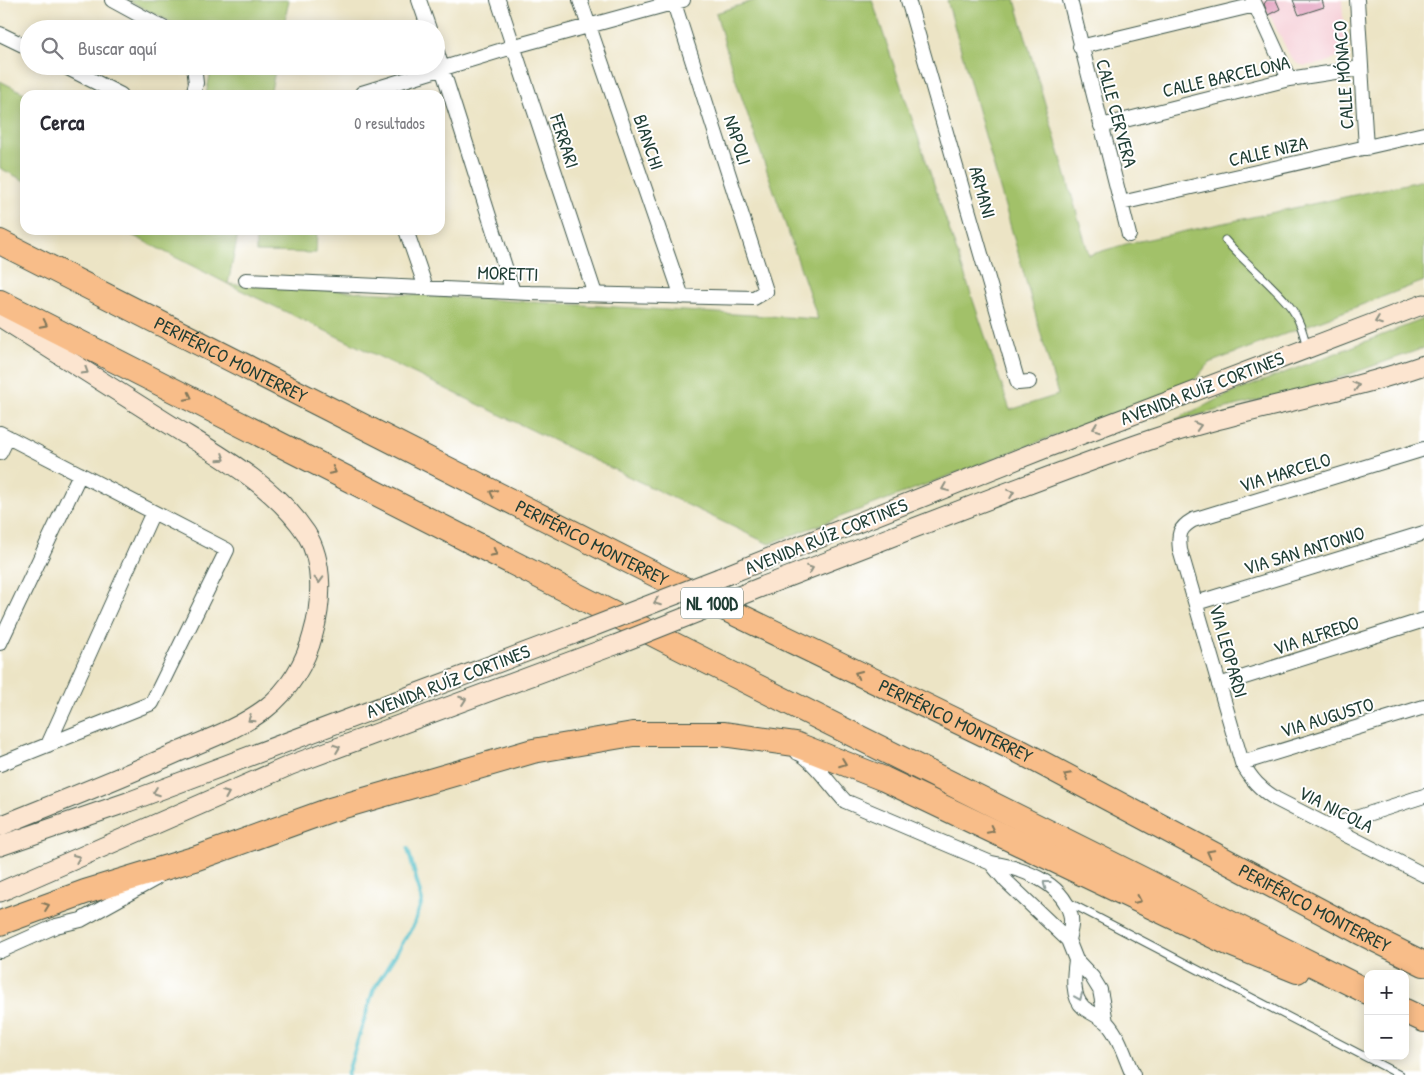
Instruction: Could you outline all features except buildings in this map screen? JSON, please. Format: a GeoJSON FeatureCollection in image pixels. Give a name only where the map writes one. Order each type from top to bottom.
{"type":"FeatureCollection","features":[{"type":"Feature","properties":{"kind":"highway","name":"PERIFÉRICO MONTERREY"},"geometry":{"type":"LineString","coordinates":[[0,242],[692,593],[1019,751],[1358,932],[1424,964]]}},
{"type":"Feature","properties":{"kind":"highway","name":"NL 100D"},"geometry":{"type":"LineString","coordinates":[[0,302],[700,658],[1364,990]]}},
{"type":"Feature","properties":{"kind":"highway"},"geometry":{"type":"LineString","coordinates":[[0,923],[85,892],[197,858],[330,810],[533,751],[633,734],[723,734],[795,744],[884,779],[1228,943],[1364,998]]}},
{"type":"Feature","properties":{"kind":"highway"},"geometry":{"type":"LineString","coordinates":[[1409,1015],[1424,1021]]}},
{"type":"Feature","properties":{"kind":"main road","name":"AVENIDA RUÍZ CORTINES"},"geometry":{"type":"LineString","coordinates":[[0,846],[137,799],[574,634],[1046,448],[1424,304]]}},
{"type":"Feature","properties":{"kind":"main road"},"geometry":{"type":"LineString","coordinates":[[0,317],[242,471],[280,502],[306,534],[318,562],[320,596],[316,624],[308,652],[289,686],[267,708],[243,724],[0,826]]}},
{"type":"Feature","properties":{"kind":"main road","name":"AVENIDA RUÍZ CORTINES"},"geometry":{"type":"LineString","coordinates":[[0,892],[292,765],[615,645],[764,586],[1151,439],[1235,415],[1388,377],[1424,365]]}},
{"type":"Feature","properties":{"kind":"street"},"geometry":{"type":"LineString","coordinates":[[112,0],[149,20]]}},
{"type":"Feature","properties":{"kind":"street"},"geometry":{"type":"LineString","coordinates":[[418,0],[426,20]]}},
{"type":"Feature","properties":{"kind":"street","name":"FERRARI"},"geometry":{"type":"LineString","coordinates":[[498,0],[595,294]]}},
{"type":"Feature","properties":{"kind":"street","name":"BIANCHI"},"geometry":{"type":"LineString","coordinates":[[580,0],[682,297]]}},
{"type":"Feature","properties":{"kind":"street","name":"ARMANI"},"geometry":{"type":"LineString","coordinates":[[908,0],[1018,384],[1029,382]]}},
{"type":"Feature","properties":{"kind":"street","name":"CALLE CERVERA"},"geometry":{"type":"LineString","coordinates":[[1070,0],[1080,47],[1129,235]]}},
{"type":"Feature","properties":{"kind":"street","name":"CALLE MÓNACO"},"geometry":{"type":"LineString","coordinates":[[1357,0],[1366,148]]}},
{"type":"Feature","properties":{"kind":"street"},"geometry":{"type":"LineString","coordinates":[[445,68],[677,1]]}},
{"type":"Feature","properties":{"kind":"street","name":"NAPOLI"},"geometry":{"type":"LineString","coordinates":[[677,1],[766,291]]}},
{"type":"Feature","properties":{"kind":"street"},"geometry":{"type":"LineString","coordinates":[[1080,47],[1254,3],[1289,80]]}},
{"type":"Feature","properties":{"kind":"street"},"geometry":{"type":"LineString","coordinates":[[0,34],[20,44]]}},
{"type":"Feature","properties":{"kind":"street","name":"CALLE BARCELONA"},"geometry":{"type":"LineString","coordinates":[[1102,126],[1289,80],[1361,68]]}},
{"type":"Feature","properties":{"kind":"street"},"geometry":{"type":"LineString","coordinates":[[82,75],[111,90]]}},
{"type":"Feature","properties":{"kind":"street"},"geometry":{"type":"LineString","coordinates":[[194,90],[195,75]]}},
{"type":"Feature","properties":{"kind":"street"},"geometry":{"type":"LineString","coordinates":[[376,90],[424,75]]}},
{"type":"Feature","properties":{"kind":"street"},"geometry":{"type":"LineString","coordinates":[[445,75],[513,292]]}},
{"type":"Feature","properties":{"kind":"street","name":"CALLE NIZA"},"geometry":{"type":"LineString","coordinates":[[1121,203],[1424,134]]}},
{"type":"Feature","properties":{"kind":"street"},"geometry":{"type":"LineString","coordinates":[[408,235],[426,288]]}},
{"type":"Feature","properties":{"kind":"street","name":"MORETTI"},"geometry":{"type":"LineString","coordinates":[[246,280],[513,292],[682,297],[754,298],[766,291]]}},
{"type":"Feature","properties":{"kind":"street"},"geometry":{"type":"LineString","coordinates":[[0,453],[4,435],[227,550],[152,703],[0,764]]}},
{"type":"Feature","properties":{"kind":"street","name":"VIA MARCELO"},"geometry":{"type":"LineString","coordinates":[[1180,550],[1178,536],[1181,528],[1193,520],[1424,449]]}},
{"type":"Feature","properties":{"kind":"street"},"geometry":{"type":"LineString","coordinates":[[0,643],[80,474]]}},
{"type":"Feature","properties":{"kind":"street"},"geometry":{"type":"LineString","coordinates":[[48,745],[153,512]]}},
{"type":"Feature","properties":{"kind":"street","name":"VIA SAN ANTONIO"},"geometry":{"type":"LineString","coordinates":[[1196,603],[1424,532]]}},
{"type":"Feature","properties":{"kind":"street","name":"VIA LEOPARDI"},"geometry":{"type":"LineString","coordinates":[[1180,550],[1242,763]]}},
{"type":"Feature","properties":{"kind":"street","name":"VIA ALFREDO"},"geometry":{"type":"LineString","coordinates":[[1219,685],[1424,620]]}},
{"type":"Feature","properties":{"kind":"street","name":"VIA AUGUSTO"},"geometry":{"type":"LineString","coordinates":[[1242,763],[1424,707]]}},
{"type":"Feature","properties":{"kind":"street"},"geometry":{"type":"LineString","coordinates":[[330,810],[594,742],[703,737],[801,753],[845,801],[991,863],[1016,868],[1042,880],[1063,900],[1070,913],[1072,925],[1068,940]]}},
{"type":"Feature","properties":{"kind":"street","name":"VIA NICOLA"},"geometry":{"type":"LineString","coordinates":[[1242,763],[1261,790],[1424,875]]}},
{"type":"Feature","properties":{"kind":"street"},"geometry":{"type":"LineString","coordinates":[[1331,826],[1424,796]]}},
{"type":"Feature","properties":{"kind":"street"},"geometry":{"type":"LineString","coordinates":[[0,951],[56,926],[81,920],[197,858]]}},
{"type":"Feature","properties":{"kind":"street"},"geometry":{"type":"LineString","coordinates":[[991,863],[1007,882],[1068,940],[1076,960],[1092,977],[1100,990],[1106,1022]]}},
{"type":"Feature","properties":{"kind":"street"},"geometry":{"type":"LineString","coordinates":[[1076,960],[1074,980],[1076,993],[1082,1006],[1106,1022],[1118,1039],[1133,1075]]}},
{"type":"Feature","properties":{"kind":"lane"},"geometry":{"type":"LineString","coordinates":[[1225,240],[1244,263],[1288,305],[1300,323],[1308,348]]}},
{"type":"Feature","properties":{"kind":"lane"},"geometry":{"type":"LineString","coordinates":[[1063,900],[1400,1075]]}},
{"type":"Feature","properties":{"kind":"shaded area"},"geometry":{"type":"Polygon","coordinates":[[[1262,0],[1342,0],[1345,48],[1337,57],[1325,63],[1305,66],[1298,64],[1290,56],[1262,0]]]}},
{"type":"Feature","properties":{"kind":"green space"},"geometry":{"type":"Polygon","coordinates":[[[128,0],[289,0],[285,20],[167,20],[128,0]]]}},
{"type":"Feature","properties":{"kind":"green space"},"geometry":{"type":"Polygon","coordinates":[[[756,0],[872,0],[1010,410],[1058,395],[947,0],[1015,0],[1089,255],[1126,244],[1424,180],[1424,281],[1209,363],[1191,384],[769,544],[228,284],[818,319],[733,72],[716,13],[756,0]]]}},
{"type":"Feature","properties":{"kind":"green space"},"geometry":{"type":"Polygon","coordinates":[[[210,75],[274,75],[271,90],[207,90],[210,75]]]}},
{"type":"Feature","properties":{"kind":"green space"},"geometry":{"type":"Polygon","coordinates":[[[0,81],[20,91],[20,178],[0,168],[0,81]]]}},
{"type":"Feature","properties":{"kind":"green space"},"geometry":{"type":"Polygon","coordinates":[[[132,235],[238,235],[228,284],[132,235]]]}},
{"type":"Feature","properties":{"kind":"green space"},"geometry":{"type":"Polygon","coordinates":[[[255,235],[317,235],[316,253],[256,252],[255,235]]]}},
{"type":"Feature","properties":{"kind":"green space"},"geometry":{"type":"Polygon","coordinates":[[[1424,319],[1424,348],[1316,386],[1170,422],[1227,395],[1424,319]]]}},
{"type":"Feature","properties":{"kind":"waterway"},"geometry":{"type":"LineString","coordinates":[[347,1075],[373,991],[414,924],[422,901],[408,849]]}}]}
